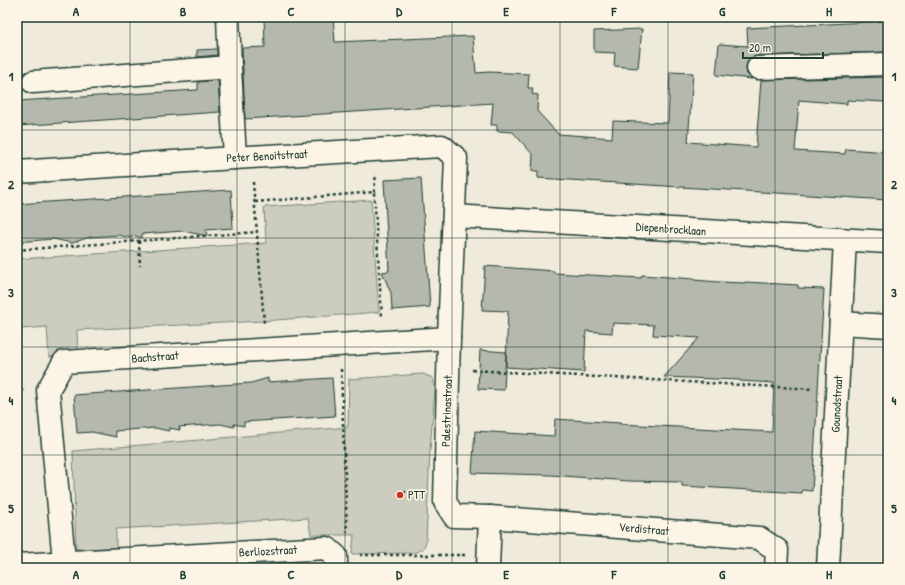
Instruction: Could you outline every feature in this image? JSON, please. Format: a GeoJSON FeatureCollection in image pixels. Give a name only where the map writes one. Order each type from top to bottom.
{"type":"FeatureCollection","features":[{"type":"Feature","properties":{"kind":"street"},"geometry":{"type":"LineString","coordinates":[[228,17],[230,67],[243,157]]}},
{"type":"Feature","properties":{"kind":"street"},"geometry":{"type":"LineString","coordinates":[[758,68],[888,64]]}},
{"type":"Feature","properties":{"kind":"street"},"geometry":{"type":"LineString","coordinates":[[33,82],[230,67]]}},
{"type":"Feature","properties":{"kind":"street","name":"Peter Benoitstraat"},"geometry":{"type":"LineString","coordinates":[[17,172],[442,146],[456,158],[454,216]]}},
{"type":"Feature","properties":{"kind":"street","name":"Diepenbrocklaan"},"geometry":{"type":"LineString","coordinates":[[454,216],[888,242]]}},
{"type":"Feature","properties":{"kind":"street","name":"Palestrinastraat"},"geometry":{"type":"LineString","coordinates":[[454,216],[444,502],[454,516],[490,517]]}},
{"type":"Feature","properties":{"kind":"street","name":"Gounodstraat"},"geometry":{"type":"LineString","coordinates":[[828,568],[845,240]]}},
{"type":"Feature","properties":{"kind":"street"},"geometry":{"type":"LineString","coordinates":[[841,323],[888,326]]}},
{"type":"Feature","properties":{"kind":"street","name":"Bachstraat"},"geometry":{"type":"LineString","coordinates":[[64,561],[48,390],[64,362],[449,338]]}},
{"type":"Feature","properties":{"kind":"street"},"geometry":{"type":"LineString","coordinates":[[488,561],[490,517]]}},
{"type":"Feature","properties":{"kind":"street","name":"Verdistraat"},"geometry":{"type":"LineString","coordinates":[[490,517],[759,538],[777,550],[776,568]]}},
{"type":"Feature","properties":{"kind":"street","name":"Berliozstraat"},"geometry":{"type":"LineString","coordinates":[[17,565],[64,561],[327,548],[340,560]]}},
{"type":"Feature","properties":{"kind":"path"},"geometry":{"type":"LineString","coordinates":[[243,157],[255,202],[264,323]]}},
{"type":"Feature","properties":{"kind":"path"},"geometry":{"type":"LineString","coordinates":[[255,202],[374,192],[384,342]]}},
{"type":"Feature","properties":{"kind":"path"},"geometry":{"type":"LineString","coordinates":[[17,250],[257,232]]}},
{"type":"Feature","properties":{"kind":"path"},"geometry":{"type":"LineString","coordinates":[[139,241],[140,266]]}},
{"type":"Feature","properties":{"kind":"path"},"geometry":{"type":"LineString","coordinates":[[340,345],[340,560],[488,561]]}},
{"type":"Feature","properties":{"kind":"path"},"geometry":{"type":"LineString","coordinates":[[448,368],[837,390]]}},
{"type":"Feature","properties":{"kind":"shaded area"},"geometry":{"type":"Polygon","coordinates":[[[371,200],[379,312],[263,321],[77,330],[78,355],[49,357],[47,327],[20,329],[17,303],[17,259],[266,243],[264,207],[371,200]]]}},
{"type":"Feature","properties":{"kind":"shaded area"},"geometry":{"type":"Polygon","coordinates":[[[423,374],[433,378],[435,389],[430,450],[426,542],[423,549],[414,553],[352,554],[354,535],[311,535],[308,518],[116,529],[116,548],[76,549],[73,451],[348,427],[349,379],[423,374]]]}},
{"type":"Feature","properties":{"kind":"building"},"geometry":{"type":"Polygon","coordinates":[[[264,17],[333,17],[335,42],[473,36],[476,73],[489,72],[529,74],[528,88],[533,88],[532,94],[538,95],[537,111],[558,134],[612,138],[613,121],[668,123],[670,72],[693,73],[688,142],[756,147],[761,80],[888,77],[888,94],[885,94],[885,102],[847,100],[847,104],[799,100],[795,151],[845,154],[846,149],[888,152],[888,200],[538,178],[538,171],[532,171],[533,155],[513,132],[497,131],[497,125],[491,125],[493,103],[245,119],[242,48],[265,47],[264,17]]]}},
{"type":"Feature","properties":{"kind":"building"},"geometry":{"type":"Polygon","coordinates":[[[888,21],[888,52],[758,56],[751,58],[747,62],[747,74],[752,79],[716,75],[719,44],[748,46],[747,28],[888,21]]]}},
{"type":"Feature","properties":{"kind":"building"},"geometry":{"type":"Polygon","coordinates":[[[642,29],[638,68],[614,66],[615,53],[594,52],[594,31],[642,29]]]}},
{"type":"Feature","properties":{"kind":"building"},"geometry":{"type":"Polygon","coordinates":[[[217,49],[217,55],[197,57],[197,50],[217,49]]]}},
{"type":"Feature","properties":{"kind":"building"},"geometry":{"type":"Polygon","coordinates":[[[218,80],[220,112],[17,126],[17,101],[198,90],[198,82],[218,80]]]}},
{"type":"Feature","properties":{"kind":"building"},"geometry":{"type":"Polygon","coordinates":[[[421,178],[430,307],[392,310],[391,293],[382,272],[389,271],[384,180],[421,178]]]}},
{"type":"Feature","properties":{"kind":"building"},"geometry":{"type":"Polygon","coordinates":[[[231,190],[233,228],[206,230],[207,236],[183,231],[142,234],[142,238],[132,235],[132,238],[118,235],[90,237],[72,243],[53,239],[17,242],[17,204],[231,190]]]}},
{"type":"Feature","properties":{"kind":"building"},"geometry":{"type":"Polygon","coordinates":[[[485,266],[554,271],[554,273],[641,278],[642,275],[719,282],[798,285],[798,288],[824,289],[812,491],[802,490],[802,493],[682,486],[682,482],[629,481],[551,475],[472,473],[475,431],[554,436],[555,419],[772,432],[774,383],[664,377],[699,338],[653,335],[654,325],[613,323],[612,333],[586,331],[584,372],[506,367],[508,311],[482,310],[485,266]]]}},
{"type":"Feature","properties":{"kind":"building"},"geometry":{"type":"Polygon","coordinates":[[[480,350],[506,352],[504,390],[478,389],[480,350]]]}},
{"type":"Feature","properties":{"kind":"building"},"geometry":{"type":"Polygon","coordinates":[[[268,378],[268,382],[332,378],[335,416],[244,422],[244,426],[234,424],[234,427],[220,424],[179,427],[180,430],[169,428],[169,431],[155,428],[115,431],[116,437],[92,432],[77,433],[74,395],[251,383],[268,378]]]}},
{"type":"Feature","properties":{"kind":"place","name":"PTT"},"geometry":{"type":"Point","coordinates":[400,495]}}]}
